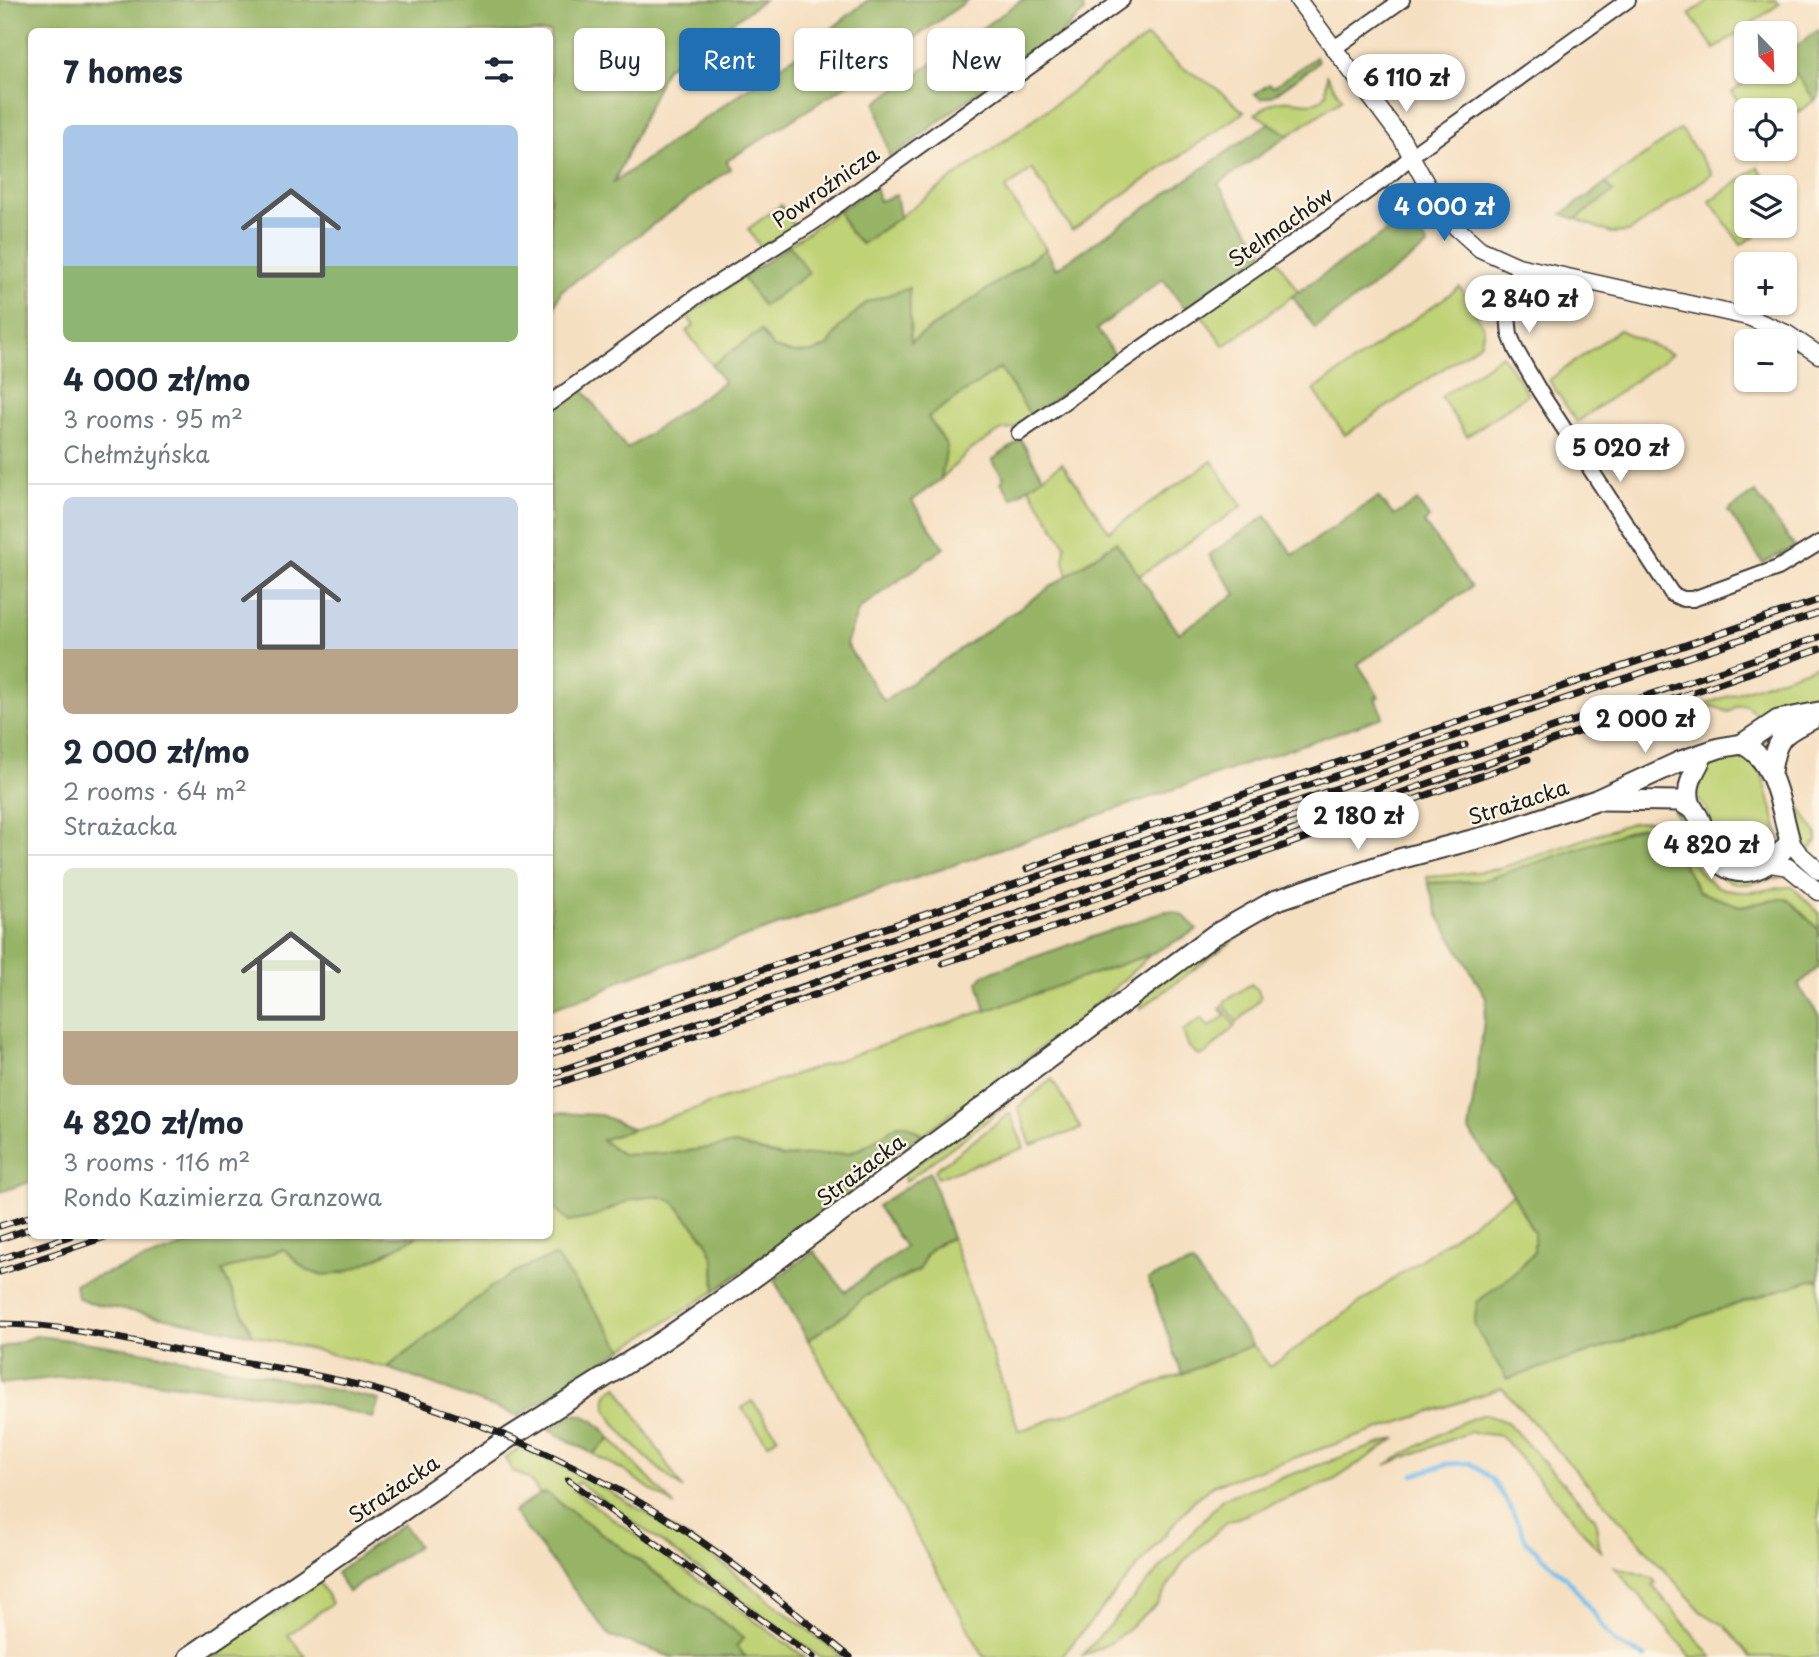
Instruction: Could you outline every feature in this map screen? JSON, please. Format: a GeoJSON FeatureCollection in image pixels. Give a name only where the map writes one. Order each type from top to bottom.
{"type":"FeatureCollection","features":[{"type":"Feature","properties":{"kind":"main road"},"geometry":{"type":"LineString","coordinates":[[1742,744],[1757,754],[1771,773],[1790,841],[1771,863],[1755,870],[1744,871],[1728,868],[1720,863],[1707,847],[1688,794],[1690,781],[1703,755],[1718,748],[1742,744],[1778,719],[1819,714]]}},
{"type":"Feature","properties":{"kind":"main road"},"geometry":{"type":"LineString","coordinates":[[1771,773],[1773,757],[1782,736],[1819,714]]}},
{"type":"Feature","properties":{"kind":"main road","name":"Strażacka"},"geometry":{"type":"LineString","coordinates":[[189,1657],[510,1437],[662,1341],[744,1284],[1010,1084],[1243,916],[1275,901],[1374,868],[1495,834],[1596,800],[1681,761],[1703,755]]}},
{"type":"Feature","properties":{"kind":"main road","name":"Strażacka"},"geometry":{"type":"LineString","coordinates":[[1596,800],[1679,802],[1692,807]]}},
{"type":"Feature","properties":{"kind":"street","name":"Powroźnicza"},"geometry":{"type":"LineString","coordinates":[[553,401],[697,296],[814,222],[1122,0]]}},
{"type":"Feature","properties":{"kind":"street"},"geometry":{"type":"LineString","coordinates":[[1297,0],[1412,156],[1440,208],[1459,232],[1488,254],[1518,266],[1741,315],[1786,333],[1819,355]]}},
{"type":"Feature","properties":{"kind":"street"},"geometry":{"type":"LineString","coordinates":[[1333,48],[1402,0]]}},
{"type":"Feature","properties":{"kind":"street","name":"Stelmachów"},"geometry":{"type":"LineString","coordinates":[[1020,433],[1385,178],[1628,0]]}},
{"type":"Feature","properties":{"kind":"street"},"geometry":{"type":"LineString","coordinates":[[1518,266],[1508,316],[1510,335],[1516,350],[1669,591],[1679,598],[1693,598],[1778,568],[1819,543]]}},
{"type":"Feature","properties":{"kind":"street"},"geometry":{"type":"LineString","coordinates":[[1790,841],[1798,853],[1819,871]]}},
{"type":"Feature","properties":{"kind":"street"},"geometry":{"type":"LineString","coordinates":[[1771,863],[1788,867],[1819,892]]}},
{"type":"Feature","properties":{"kind":"green space"},"geometry":{"type":"Polygon","coordinates":[[[0,0],[764,0],[724,28],[679,28],[679,59],[665,70],[665,28],[574,28],[574,91],[656,91],[614,182],[744,91],[780,91],[780,66],[794,56],[794,91],[838,91],[727,161],[730,169],[561,291],[553,310],[553,28],[28,28],[28,1182],[0,1192],[0,0]]]}},
{"type":"Feature","properties":{"kind":"green space"},"geometry":{"type":"Polygon","coordinates":[[[868,0],[968,0],[913,39],[913,28],[832,28],[868,0]]]}},
{"type":"Feature","properties":{"kind":"green space"},"geometry":{"type":"Polygon","coordinates":[[[1022,0],[1081,0],[1084,12],[1058,37],[1025,60],[1025,28],[982,28],[1022,0]]]}},
{"type":"Feature","properties":{"kind":"green space"},"geometry":{"type":"Polygon","coordinates":[[[1710,0],[1776,0],[1779,4],[1755,21],[1734,21],[1734,36],[1715,49],[1689,14],[1710,0]]]}},
{"type":"Feature","properties":{"kind":"green space"},"geometry":{"type":"Polygon","coordinates":[[[1819,30],[1819,97],[1815,100],[1797,75],[1797,46],[1819,30]]]}},
{"type":"Feature","properties":{"kind":"green space"},"geometry":{"type":"Polygon","coordinates":[[[1147,37],[1180,66],[1215,87],[1244,112],[1072,230],[1032,169],[1005,189],[1046,249],[910,342],[909,288],[839,328],[829,345],[815,352],[792,353],[773,348],[761,331],[712,365],[686,331],[694,326],[687,316],[743,277],[763,306],[808,273],[789,245],[838,211],[849,231],[862,244],[1147,37]]]}},
{"type":"Feature","properties":{"kind":"green space"},"geometry":{"type":"Polygon","coordinates":[[[1316,57],[1318,61],[1313,67],[1272,96],[1261,99],[1255,94],[1269,84],[1273,87],[1316,57]]]}},
{"type":"Feature","properties":{"kind":"green space"},"geometry":{"type":"Polygon","coordinates":[[[927,67],[927,91],[979,91],[890,159],[876,103],[893,91],[913,91],[913,77],[927,67]]]}},
{"type":"Feature","properties":{"kind":"green space"},"geometry":{"type":"Polygon","coordinates":[[[1797,75],[1815,100],[1797,113],[1797,98],[1736,98],[1732,92],[1744,84],[1797,84],[1797,75]]]}},
{"type":"Feature","properties":{"kind":"green space"},"geometry":{"type":"Polygon","coordinates":[[[1327,76],[1342,99],[1289,135],[1255,114],[1276,102],[1316,102],[1326,94],[1327,76]]]}},
{"type":"Feature","properties":{"kind":"green space"},"geometry":{"type":"Polygon","coordinates":[[[1269,123],[1289,135],[1218,184],[1266,255],[1185,309],[1163,279],[1097,329],[1116,357],[1031,416],[1000,368],[928,417],[947,446],[941,479],[912,501],[944,548],[859,609],[846,644],[884,701],[1116,542],[1179,633],[1236,594],[1209,555],[1266,516],[1293,555],[1378,497],[1394,516],[1417,501],[1429,518],[1424,523],[1471,587],[1358,664],[1379,697],[1375,698],[1383,717],[623,979],[601,992],[553,1008],[553,409],[582,388],[627,449],[724,382],[712,365],[761,331],[773,348],[792,353],[815,352],[829,345],[839,328],[867,302],[909,288],[911,342],[1046,249],[1056,269],[1269,123]]]}},
{"type":"Feature","properties":{"kind":"green space"},"geometry":{"type":"Polygon","coordinates":[[[1681,129],[1712,174],[1629,232],[1611,233],[1576,219],[1613,192],[1606,183],[1681,129]]]}},
{"type":"Feature","properties":{"kind":"green space"},"geometry":{"type":"Polygon","coordinates":[[[1758,167],[1764,175],[1747,175],[1758,167]]]}},
{"type":"Feature","properties":{"kind":"green space"},"geometry":{"type":"Polygon","coordinates":[[[1606,183],[1613,192],[1576,219],[1562,214],[1606,183]]]}},
{"type":"Feature","properties":{"kind":"green space"},"geometry":{"type":"Polygon","coordinates":[[[1734,184],[1734,235],[1710,201],[1734,184]]]}},
{"type":"Feature","properties":{"kind":"green space"},"geometry":{"type":"Polygon","coordinates":[[[875,187],[879,201],[896,195],[900,217],[861,244],[849,231],[838,211],[875,187]]]}},
{"type":"Feature","properties":{"kind":"green space"},"geometry":{"type":"Polygon","coordinates":[[[781,205],[795,227],[761,248],[748,229],[781,205]]]}},
{"type":"Feature","properties":{"kind":"green space"},"geometry":{"type":"Polygon","coordinates":[[[1409,216],[1428,246],[1315,328],[1292,296],[1409,216]]]}},
{"type":"Feature","properties":{"kind":"green space"},"geometry":{"type":"Polygon","coordinates":[[[1736,238],[1751,238],[1741,245],[1736,238]]]}},
{"type":"Feature","properties":{"kind":"green space"},"geometry":{"type":"Polygon","coordinates":[[[789,245],[809,273],[763,306],[743,278],[789,245]]]}},
{"type":"Feature","properties":{"kind":"green space"},"geometry":{"type":"Polygon","coordinates":[[[1277,259],[1298,292],[1224,346],[1201,314],[1277,259]]]}},
{"type":"Feature","properties":{"kind":"green space"},"geometry":{"type":"Polygon","coordinates":[[[1460,287],[1484,328],[1481,343],[1345,435],[1314,390],[1460,287]]]}},
{"type":"Feature","properties":{"kind":"green space"},"geometry":{"type":"Polygon","coordinates":[[[1619,330],[1672,354],[1577,422],[1549,380],[1619,330]]]}},
{"type":"Feature","properties":{"kind":"green space"},"geometry":{"type":"Polygon","coordinates":[[[1502,355],[1528,394],[1467,436],[1441,397],[1502,355]]]}},
{"type":"Feature","properties":{"kind":"green space"},"geometry":{"type":"Polygon","coordinates":[[[1000,368],[1031,416],[1013,429],[1002,430],[969,451],[941,479],[947,446],[928,417],[1000,368]]]}},
{"type":"Feature","properties":{"kind":"green space"},"geometry":{"type":"Polygon","coordinates":[[[1021,440],[1043,477],[1012,499],[1001,482],[1004,478],[992,460],[1021,440]]]}},
{"type":"Feature","properties":{"kind":"green space"},"geometry":{"type":"Polygon","coordinates":[[[1212,461],[1242,506],[1139,576],[1116,542],[1068,575],[1064,562],[1065,545],[1029,487],[1062,463],[1109,531],[1212,461]]]}},
{"type":"Feature","properties":{"kind":"green space"},"geometry":{"type":"Polygon","coordinates":[[[1755,492],[1795,547],[1763,563],[1728,511],[1755,492]]]}},
{"type":"Feature","properties":{"kind":"green space"},"geometry":{"type":"Polygon","coordinates":[[[1819,665],[1819,700],[1794,706],[1762,719],[1746,705],[1737,706],[1728,712],[1712,706],[1695,712],[1693,708],[1819,665]]]}},
{"type":"Feature","properties":{"kind":"green space"},"geometry":{"type":"Polygon","coordinates":[[[1726,757],[1747,758],[1762,774],[1780,839],[1766,851],[1750,858],[1741,859],[1726,853],[1719,845],[1705,808],[1694,797],[1705,769],[1726,757]]]}},
{"type":"Feature","properties":{"kind":"green space"},"geometry":{"type":"Polygon","coordinates":[[[1780,763],[1789,792],[1817,834],[1817,841],[1808,852],[1798,838],[1778,767],[1780,763]]]}},
{"type":"Feature","properties":{"kind":"green space"},"geometry":{"type":"Polygon","coordinates":[[[1674,811],[1686,818],[1693,831],[1755,879],[1775,874],[1788,876],[1746,884],[1717,876],[1701,861],[1674,811]]]}},
{"type":"Feature","properties":{"kind":"green space"},"geometry":{"type":"Polygon","coordinates":[[[1667,822],[1696,868],[1714,885],[1743,892],[1792,887],[1819,913],[1819,930],[1787,898],[1740,906],[1699,892],[1663,828],[1641,827],[1482,881],[1428,883],[1427,877],[1498,869],[1631,823],[1667,822]]]}},
{"type":"Feature","properties":{"kind":"green space"},"geometry":{"type":"Polygon","coordinates":[[[1641,827],[1663,828],[1699,892],[1740,906],[1787,898],[1819,930],[1819,967],[1798,985],[1819,1016],[1819,1281],[1814,1279],[1507,1379],[1474,1325],[1477,1302],[1518,1270],[1534,1252],[1534,1233],[1513,1194],[1469,1131],[1487,999],[1438,915],[1428,883],[1482,881],[1641,827]]]}},
{"type":"Feature","properties":{"kind":"green space"},"geometry":{"type":"Polygon","coordinates":[[[1318,894],[1324,895],[1275,912],[1263,919],[1141,1008],[1136,1001],[1250,920],[1318,894]]]}},
{"type":"Feature","properties":{"kind":"green space"},"geometry":{"type":"Polygon","coordinates":[[[1166,911],[1184,916],[1197,930],[1151,954],[986,1011],[978,982],[983,975],[1166,911]]]}},
{"type":"Feature","properties":{"kind":"green space"},"geometry":{"type":"Polygon","coordinates":[[[1151,954],[1088,1013],[922,1135],[907,1125],[898,1125],[866,1146],[849,1153],[782,1157],[735,1144],[675,1153],[623,1155],[602,1140],[1151,954]]]}},
{"type":"Feature","properties":{"kind":"green space"},"geometry":{"type":"Polygon","coordinates":[[[1251,984],[1258,990],[1261,998],[1237,1023],[1224,1004],[1225,1001],[1251,984]]]}},
{"type":"Feature","properties":{"kind":"green space"},"geometry":{"type":"Polygon","coordinates":[[[1222,1007],[1235,1026],[1207,1053],[1199,1056],[1188,1046],[1183,1031],[1202,1018],[1209,1027],[1225,1016],[1220,1009],[1222,1007]]]}},
{"type":"Feature","properties":{"kind":"green space"},"geometry":{"type":"Polygon","coordinates":[[[1052,1079],[1081,1129],[1031,1145],[1018,1107],[1052,1079]]]}},
{"type":"Feature","properties":{"kind":"green space"},"geometry":{"type":"Polygon","coordinates":[[[1011,1094],[1008,1105],[905,1182],[904,1174],[1011,1094]]]}},
{"type":"Feature","properties":{"kind":"green space"},"geometry":{"type":"Polygon","coordinates":[[[1010,1113],[1024,1148],[937,1178],[935,1170],[1010,1113]]]}},
{"type":"Feature","properties":{"kind":"green space"},"geometry":{"type":"Polygon","coordinates":[[[553,1115],[601,1115],[633,1129],[602,1140],[623,1155],[675,1153],[735,1144],[782,1157],[850,1153],[898,1125],[907,1125],[922,1135],[894,1153],[897,1160],[882,1174],[715,1291],[714,1259],[706,1240],[673,1201],[658,1196],[633,1199],[591,1218],[568,1222],[553,1205],[553,1115]]]}},
{"type":"Feature","properties":{"kind":"green space"},"geometry":{"type":"Polygon","coordinates":[[[930,1172],[952,1238],[931,1249],[919,1270],[863,1297],[844,1315],[808,1340],[774,1280],[814,1251],[845,1292],[905,1247],[877,1206],[930,1172]]]}},
{"type":"Feature","properties":{"kind":"green space"},"geometry":{"type":"Polygon","coordinates":[[[1513,1194],[1534,1233],[1534,1252],[1518,1270],[1507,1379],[1814,1279],[1819,1281],[1819,1657],[1751,1657],[1725,1626],[1702,1612],[1502,1388],[1214,1485],[1195,1499],[1061,1657],[984,1657],[808,1340],[844,1315],[863,1297],[919,1270],[931,1250],[952,1238],[1019,1431],[1182,1374],[1253,1345],[1270,1367],[1513,1194]]]}},
{"type":"Feature","properties":{"kind":"green space"},"geometry":{"type":"Polygon","coordinates":[[[658,1196],[673,1201],[706,1240],[714,1259],[715,1291],[623,1349],[555,1256],[519,1270],[490,1288],[387,1368],[253,1335],[222,1271],[284,1249],[308,1271],[343,1273],[412,1239],[553,1239],[553,1204],[569,1222],[633,1199],[658,1196]]]}},
{"type":"Feature","properties":{"kind":"green space"},"geometry":{"type":"Polygon","coordinates":[[[202,1239],[412,1239],[365,1264],[335,1274],[309,1271],[284,1249],[222,1271],[253,1335],[89,1303],[77,1297],[75,1284],[202,1239]]]}},
{"type":"Feature","properties":{"kind":"green space"},"geometry":{"type":"Polygon","coordinates":[[[555,1256],[623,1349],[518,1416],[387,1368],[490,1288],[519,1270],[555,1256]]]}},
{"type":"Feature","properties":{"kind":"green space"},"geometry":{"type":"Polygon","coordinates":[[[1192,1263],[1253,1345],[1182,1374],[1148,1279],[1192,1263]]]}},
{"type":"Feature","properties":{"kind":"green space"},"geometry":{"type":"Polygon","coordinates":[[[36,1336],[165,1355],[379,1400],[373,1418],[310,1401],[89,1374],[0,1384],[0,1348],[36,1336]]]}},
{"type":"Feature","properties":{"kind":"green space"},"geometry":{"type":"Polygon","coordinates":[[[617,1386],[683,1489],[634,1445],[611,1416],[606,1403],[608,1393],[617,1386]]]}},
{"type":"Feature","properties":{"kind":"green space"},"geometry":{"type":"Polygon","coordinates":[[[752,1401],[778,1437],[768,1444],[742,1408],[752,1401]]]}},
{"type":"Feature","properties":{"kind":"green space"},"geometry":{"type":"Polygon","coordinates":[[[574,1414],[595,1422],[610,1438],[593,1454],[549,1430],[574,1414]]]}},
{"type":"Feature","properties":{"kind":"green space"},"geometry":{"type":"Polygon","coordinates":[[[1484,1414],[1507,1422],[1595,1518],[1600,1551],[1501,1436],[1470,1432],[1385,1465],[1458,1424],[1484,1414]]]}},
{"type":"Feature","properties":{"kind":"green space"},"geometry":{"type":"Polygon","coordinates":[[[610,1438],[675,1506],[621,1469],[593,1454],[610,1438]]]}},
{"type":"Feature","properties":{"kind":"green space"},"geometry":{"type":"Polygon","coordinates":[[[1397,1438],[1334,1480],[1227,1522],[1185,1560],[1157,1604],[1112,1642],[1081,1657],[1223,1498],[1397,1438]]]}},
{"type":"Feature","properties":{"kind":"green space"},"geometry":{"type":"Polygon","coordinates":[[[523,1446],[579,1474],[690,1539],[843,1657],[820,1657],[578,1482],[573,1490],[805,1657],[746,1657],[735,1646],[744,1637],[548,1494],[540,1494],[525,1477],[512,1471],[505,1458],[523,1446]]]}},
{"type":"Feature","properties":{"kind":"green space"},"geometry":{"type":"Polygon","coordinates":[[[546,1493],[744,1638],[736,1646],[746,1657],[672,1657],[610,1636],[513,1512],[540,1494],[546,1493]]]}},
{"type":"Feature","properties":{"kind":"green space"},"geometry":{"type":"Polygon","coordinates":[[[403,1524],[418,1546],[348,1592],[336,1573],[403,1524]]]}},
{"type":"Feature","properties":{"kind":"green space"},"geometry":{"type":"Polygon","coordinates":[[[1615,1567],[1653,1578],[1656,1583],[1653,1586],[1712,1657],[1691,1657],[1615,1567]]]}},
{"type":"Feature","properties":{"kind":"green space"},"geometry":{"type":"Polygon","coordinates":[[[319,1582],[332,1603],[288,1635],[306,1657],[211,1657],[271,1613],[273,1616],[319,1582]]]}},
{"type":"Feature","properties":{"kind":"waterway"},"geometry":{"type":"LineString","coordinates":[[1413,1475],[1448,1464],[1470,1463],[1492,1479],[1527,1542],[1572,1584],[1615,1643],[1645,1657]]}},
{"type":"Feature","properties":{"kind":"railway"},"geometry":{"type":"LineString","coordinates":[[1027,869],[1819,600]]}},
{"type":"Feature","properties":{"kind":"railway"},"geometry":{"type":"LineString","coordinates":[[553,1040],[1819,613]]}},
{"type":"Feature","properties":{"kind":"railway"},"geometry":{"type":"LineString","coordinates":[[553,1073],[1819,637]]}},
{"type":"Feature","properties":{"kind":"railway"},"geometry":{"type":"LineString","coordinates":[[553,1085],[1819,649]]}},
{"type":"Feature","properties":{"kind":"railway"},"geometry":{"type":"LineString","coordinates":[[553,1053],[1465,745]]}},
{"type":"Feature","properties":{"kind":"railway"},"geometry":{"type":"LineString","coordinates":[[943,963],[1038,933],[1528,759]]}},
{"type":"Feature","properties":{"kind":"railway"},"geometry":{"type":"LineString","coordinates":[[0,1226],[28,1217]]}},
{"type":"Feature","properties":{"kind":"railway"},"geometry":{"type":"LineString","coordinates":[[0,1239],[28,1229]]}},
{"type":"Feature","properties":{"kind":"railway"},"geometry":{"type":"LineString","coordinates":[[0,1259],[61,1239]]}},
{"type":"Feature","properties":{"kind":"railway"},"geometry":{"type":"LineString","coordinates":[[0,1272],[99,1239]]}},
{"type":"Feature","properties":{"kind":"railway"},"geometry":{"type":"LineString","coordinates":[[0,1324],[75,1330],[319,1376],[367,1387],[468,1420],[543,1452],[651,1509],[728,1561],[850,1657]]}},
{"type":"Feature","properties":{"kind":"railway"},"geometry":{"type":"LineString","coordinates":[[568,1480],[813,1657]]}}]}
